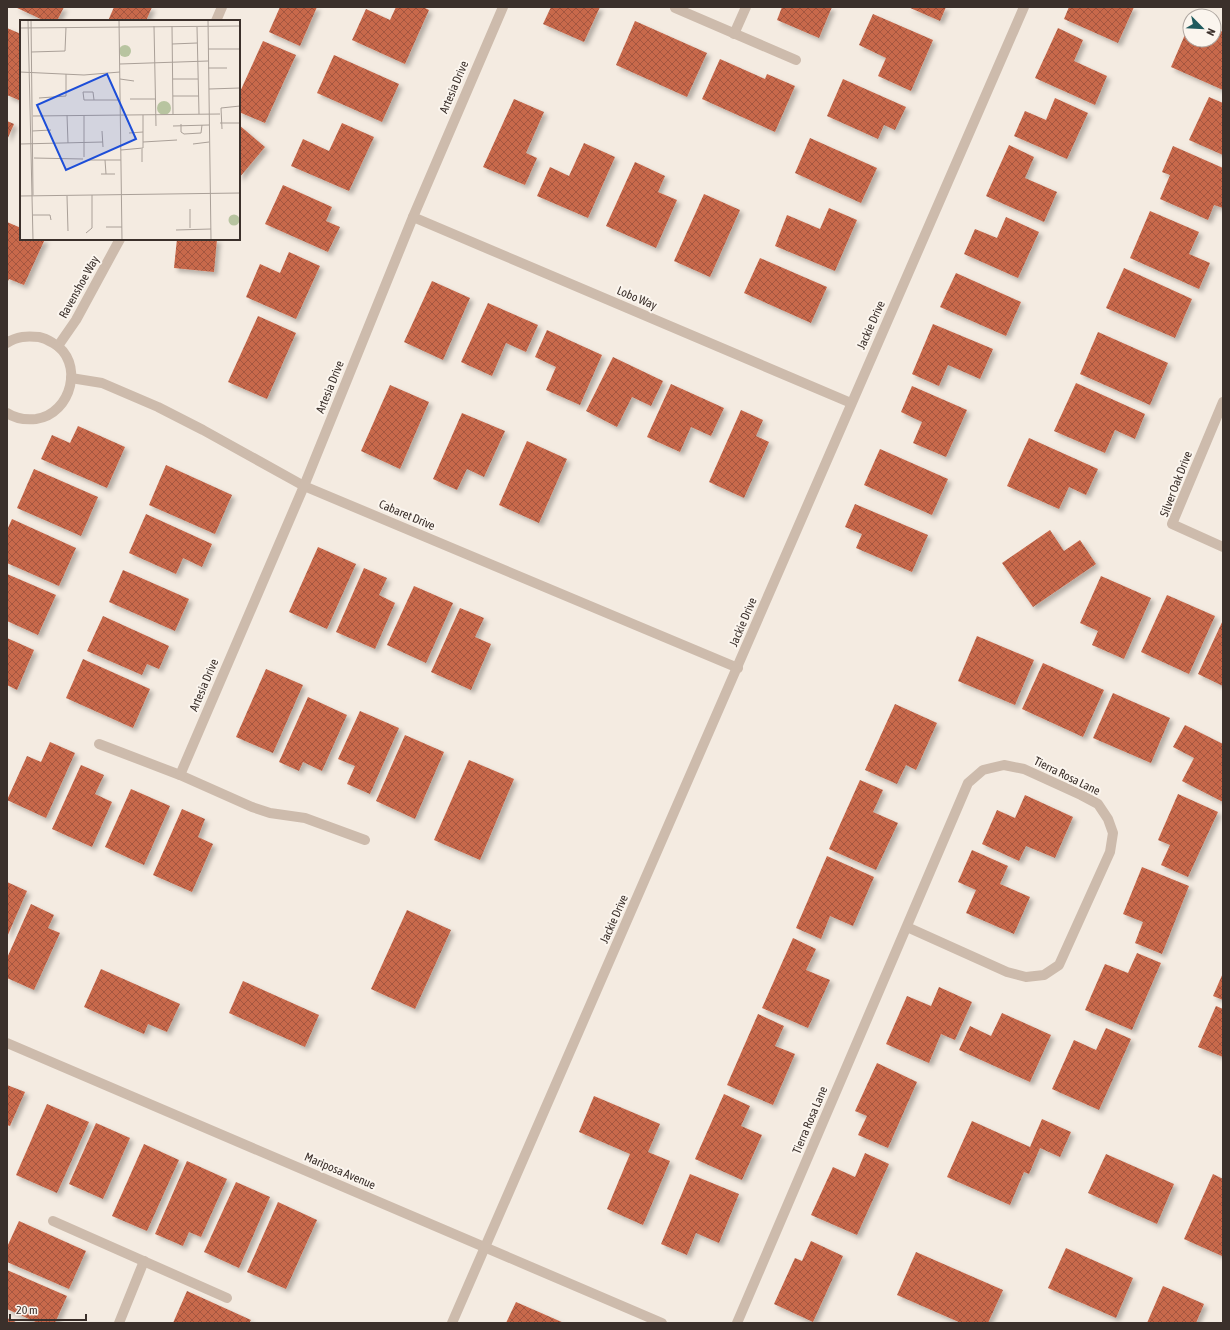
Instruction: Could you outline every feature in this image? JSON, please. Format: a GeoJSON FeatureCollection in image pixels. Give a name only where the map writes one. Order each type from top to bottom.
{"type":"FeatureCollection","features":[{"type":"Feature","properties":{"kind":"street"},"geometry":{"type":"LineString","coordinates":[[216,20],[222,7]]}},
{"type":"Feature","properties":{"kind":"street","name":"Artesia Drive"},"geometry":{"type":"LineString","coordinates":[[180,775],[304,486],[413,217],[503,7]]}},
{"type":"Feature","properties":{"kind":"street"},"geometry":{"type":"LineString","coordinates":[[734,34],[746,7]]}},
{"type":"Feature","properties":{"kind":"street","name":"Jackie Drive"},"geometry":{"type":"LineString","coordinates":[[452,1323],[1024,7]]}},
{"type":"Feature","properties":{"kind":"street"},"geometry":{"type":"LineString","coordinates":[[675,8],[796,60]]}},
{"type":"Feature","properties":{"kind":"street","name":"Lobo Way"},"geometry":{"type":"LineString","coordinates":[[413,217],[851,403]]}},
{"type":"Feature","properties":{"kind":"street","name":"Ravenshoe Way"},"geometry":{"type":"LineString","coordinates":[[58,346],[76,320],[119,240]]}},
{"type":"Feature","properties":{"kind":"street"},"geometry":{"type":"LineString","coordinates":[[7,343],[11,340],[26,335],[44,338],[58,346],[66,356],[72,371],[70,388],[64,402],[54,412],[43,418],[26,420],[7,413]]}},
{"type":"Feature","properties":{"kind":"street","name":"Cabaret Drive"},"geometry":{"type":"LineString","coordinates":[[71,378],[102,383],[158,407],[304,486],[738,668]]}},
{"type":"Feature","properties":{"kind":"street","name":"Silver Oak Drive"},"geometry":{"type":"LineString","coordinates":[[1223,402],[1172,524],[1223,547]]}},
{"type":"Feature","properties":{"kind":"street"},"geometry":{"type":"LineString","coordinates":[[99,744],[180,775],[252,807],[270,813],[305,818],[366,840]]}},
{"type":"Feature","properties":{"kind":"street","name":"Tierra Rosa Lane"},"geometry":{"type":"LineString","coordinates":[[737,1323],[968,783],[984,770],[1004,765],[1024,769],[1098,804],[1108,819],[1113,833],[1110,852],[1059,965],[1044,975],[1026,977],[1008,972],[907,927]]}},
{"type":"Feature","properties":{"kind":"street","name":"Mariposa Avenue"},"geometry":{"type":"LineString","coordinates":[[7,1043],[662,1323]]}},
{"type":"Feature","properties":{"kind":"street"},"geometry":{"type":"LineString","coordinates":[[52,1221],[227,1298]]}},
{"type":"Feature","properties":{"kind":"street"},"geometry":{"type":"LineString","coordinates":[[119,1323],[144,1261]]}},
{"type":"Feature","properties":{"kind":"building"},"geometry":{"type":"Polygon","coordinates":[[[15,7],[64,7],[58,20],[43,20],[15,7]]]}},
{"type":"Feature","properties":{"kind":"building"},"geometry":{"type":"Polygon","coordinates":[[[114,7],[152,7],[146,20],[108,20],[114,7]]]}},
{"type":"Feature","properties":{"kind":"building"},"geometry":{"type":"Polygon","coordinates":[[[280,7],[317,7],[300,46],[269,32],[280,7]]]}},
{"type":"Feature","properties":{"kind":"building"},"geometry":{"type":"Polygon","coordinates":[[[396,7],[423,7],[429,10],[405,64],[352,40],[366,9],[390,20],[396,7]]]}},
{"type":"Feature","properties":{"kind":"building"},"geometry":{"type":"Polygon","coordinates":[[[551,7],[600,7],[584,42],[543,24],[551,7]]]}},
{"type":"Feature","properties":{"kind":"building"},"geometry":{"type":"Polygon","coordinates":[[[782,7],[832,7],[819,38],[777,20],[782,7]]]}},
{"type":"Feature","properties":{"kind":"building"},"geometry":{"type":"Polygon","coordinates":[[[908,7],[946,7],[940,21],[908,7]]]}},
{"type":"Feature","properties":{"kind":"building"},"geometry":{"type":"Polygon","coordinates":[[[1069,7],[1134,7],[1118,43],[1064,19],[1069,7]]]}},
{"type":"Feature","properties":{"kind":"building"},"geometry":{"type":"Polygon","coordinates":[[[873,14],[933,40],[911,91],[878,76],[886,58],[859,45],[873,14]]]}},
{"type":"Feature","properties":{"kind":"building"},"geometry":{"type":"Polygon","coordinates":[[[635,21],[707,53],[687,97],[616,65],[635,21]]]}},
{"type":"Feature","properties":{"kind":"building"},"geometry":{"type":"Polygon","coordinates":[[[7,28],[20,34],[20,101],[7,95],[7,28]]]}},
{"type":"Feature","properties":{"kind":"building"},"geometry":{"type":"Polygon","coordinates":[[[1058,28],[1083,40],[1074,61],[1107,76],[1095,105],[1035,78],[1058,28]]]}},
{"type":"Feature","properties":{"kind":"building"},"geometry":{"type":"Polygon","coordinates":[[[1223,32],[1223,90],[1171,67],[1182,42],[1182,48],[1222,48],[1223,32]]]}},
{"type":"Feature","properties":{"kind":"building"},"geometry":{"type":"Polygon","coordinates":[[[263,41],[296,55],[265,123],[240,112],[240,92],[263,41]]]}},
{"type":"Feature","properties":{"kind":"building"},"geometry":{"type":"Polygon","coordinates":[[[334,55],[399,84],[382,122],[317,93],[334,55]]]}},
{"type":"Feature","properties":{"kind":"building"},"geometry":{"type":"Polygon","coordinates":[[[720,59],[765,79],[767,74],[795,86],[775,132],[702,99],[720,59]]]}},
{"type":"Feature","properties":{"kind":"building"},"geometry":{"type":"Polygon","coordinates":[[[843,79],[906,107],[895,130],[884,125],[878,139],[827,116],[843,79]]]}},
{"type":"Feature","properties":{"kind":"building"},"geometry":{"type":"Polygon","coordinates":[[[1209,97],[1223,103],[1223,155],[1189,140],[1209,97]]]}},
{"type":"Feature","properties":{"kind":"building"},"geometry":{"type":"Polygon","coordinates":[[[1055,98],[1088,113],[1067,159],[1014,136],[1025,111],[1046,120],[1055,98]]]}},
{"type":"Feature","properties":{"kind":"building"},"geometry":{"type":"Polygon","coordinates":[[[514,99],[544,112],[526,153],[537,158],[525,185],[483,167],[514,99]]]}},
{"type":"Feature","properties":{"kind":"building"},"geometry":{"type":"Polygon","coordinates":[[[7,121],[14,124],[7,140],[7,121]]]}},
{"type":"Feature","properties":{"kind":"building"},"geometry":{"type":"Polygon","coordinates":[[[342,123],[374,137],[349,191],[291,166],[303,139],[329,151],[342,123]]]}},
{"type":"Feature","properties":{"kind":"building"},"geometry":{"type":"Polygon","coordinates":[[[240,126],[265,147],[240,177],[240,126]]]}},
{"type":"Feature","properties":{"kind":"building"},"geometry":{"type":"Polygon","coordinates":[[[810,138],[877,168],[861,203],[795,173],[810,138]]]}},
{"type":"Feature","properties":{"kind":"building"},"geometry":{"type":"Polygon","coordinates":[[[584,143],[615,157],[588,218],[537,196],[550,167],[569,176],[584,143]]]}},
{"type":"Feature","properties":{"kind":"building"},"geometry":{"type":"Polygon","coordinates":[[[1009,145],[1034,157],[1025,178],[1057,192],[1044,222],[986,196],[1009,145]]]}},
{"type":"Feature","properties":{"kind":"building"},"geometry":{"type":"Polygon","coordinates":[[[1173,146],[1223,168],[1223,208],[1214,205],[1208,220],[1160,199],[1170,175],[1162,172],[1173,146]]]}},
{"type":"Feature","properties":{"kind":"building"},"geometry":{"type":"Polygon","coordinates":[[[635,162],[665,176],[658,192],[677,200],[656,248],[606,226],[635,162]]]}},
{"type":"Feature","properties":{"kind":"building"},"geometry":{"type":"Polygon","coordinates":[[[283,185],[332,207],[326,221],[340,227],[328,252],[265,224],[283,185]]]}},
{"type":"Feature","properties":{"kind":"building"},"geometry":{"type":"Polygon","coordinates":[[[704,194],[740,210],[710,277],[674,261],[704,194]]]}},
{"type":"Feature","properties":{"kind":"building"},"geometry":{"type":"Polygon","coordinates":[[[829,208],[857,220],[835,271],[775,246],[787,215],[820,229],[829,208]]]}},
{"type":"Feature","properties":{"kind":"building"},"geometry":{"type":"Polygon","coordinates":[[[1150,211],[1199,232],[1189,254],[1210,263],[1199,289],[1130,258],[1150,211]]]}},
{"type":"Feature","properties":{"kind":"building"},"geometry":{"type":"Polygon","coordinates":[[[1006,217],[1039,232],[1018,278],[964,254],[975,229],[997,238],[1006,217]]]}},
{"type":"Feature","properties":{"kind":"building"},"geometry":{"type":"Polygon","coordinates":[[[7,222],[20,228],[20,240],[45,240],[24,285],[9,279],[7,283],[7,222]]]}},
{"type":"Feature","properties":{"kind":"building"},"geometry":{"type":"Polygon","coordinates":[[[177,240],[217,240],[214,272],[174,268],[177,240]]]}},
{"type":"Feature","properties":{"kind":"building"},"geometry":{"type":"Polygon","coordinates":[[[289,252],[320,266],[296,319],[246,297],[260,264],[280,273],[289,252]]]}},
{"type":"Feature","properties":{"kind":"building"},"geometry":{"type":"Polygon","coordinates":[[[760,258],[827,287],[811,323],[744,293],[760,258]]]}},
{"type":"Feature","properties":{"kind":"building"},"geometry":{"type":"Polygon","coordinates":[[[1124,268],[1192,299],[1175,338],[1106,308],[1124,268]]]}},
{"type":"Feature","properties":{"kind":"building"},"geometry":{"type":"Polygon","coordinates":[[[956,273],[1021,302],[1006,336],[940,307],[956,273]]]}},
{"type":"Feature","properties":{"kind":"building"},"geometry":{"type":"Polygon","coordinates":[[[432,281],[470,298],[443,360],[404,342],[432,281]]]}},
{"type":"Feature","properties":{"kind":"building"},"geometry":{"type":"Polygon","coordinates":[[[488,303],[538,325],[526,352],[506,343],[492,376],[461,362],[488,303]]]}},
{"type":"Feature","properties":{"kind":"building"},"geometry":{"type":"Polygon","coordinates":[[[258,316],[296,333],[267,399],[228,382],[258,316]]]}},
{"type":"Feature","properties":{"kind":"building"},"geometry":{"type":"Polygon","coordinates":[[[933,324],[993,349],[980,379],[948,365],[939,386],[912,374],[933,324]]]}},
{"type":"Feature","properties":{"kind":"building"},"geometry":{"type":"Polygon","coordinates":[[[547,330],[602,355],[580,405],[546,390],[556,367],[535,357],[547,330]]]}},
{"type":"Feature","properties":{"kind":"building"},"geometry":{"type":"Polygon","coordinates":[[[1098,332],[1168,363],[1150,405],[1080,374],[1098,332]]]}},
{"type":"Feature","properties":{"kind":"building"},"geometry":{"type":"Polygon","coordinates":[[[613,357],[663,381],[651,406],[632,397],[617,427],[586,411],[613,357]]]}},
{"type":"Feature","properties":{"kind":"building"},"geometry":{"type":"Polygon","coordinates":[[[1076,383],[1145,414],[1135,439],[1115,430],[1105,453],[1054,431],[1076,383]]]}},
{"type":"Feature","properties":{"kind":"building"},"geometry":{"type":"Polygon","coordinates":[[[671,384],[724,408],[711,436],[691,427],[680,452],[647,437],[671,384]]]}},
{"type":"Feature","properties":{"kind":"building"},"geometry":{"type":"Polygon","coordinates":[[[390,385],[429,402],[400,469],[361,451],[390,385]]]}},
{"type":"Feature","properties":{"kind":"building"},"geometry":{"type":"Polygon","coordinates":[[[912,386],[967,410],[946,457],[913,443],[922,422],[901,412],[912,386]]]}},
{"type":"Feature","properties":{"kind":"building"},"geometry":{"type":"Polygon","coordinates":[[[741,410],[763,420],[756,436],[769,442],[744,498],[709,482],[741,410]]]}},
{"type":"Feature","properties":{"kind":"building"},"geometry":{"type":"Polygon","coordinates":[[[462,413],[505,431],[484,477],[467,469],[457,490],[433,479],[462,413]]]}},
{"type":"Feature","properties":{"kind":"building"},"geometry":{"type":"Polygon","coordinates":[[[78,426],[125,447],[107,488],[41,459],[52,435],[70,443],[78,426]]]}},
{"type":"Feature","properties":{"kind":"building"},"geometry":{"type":"Polygon","coordinates":[[[1029,438],[1098,469],[1086,495],[1069,487],[1059,509],[1007,486],[1029,438]]]}},
{"type":"Feature","properties":{"kind":"building"},"geometry":{"type":"Polygon","coordinates":[[[527,441],[567,459],[539,523],[499,505],[527,441]]]}},
{"type":"Feature","properties":{"kind":"building"},"geometry":{"type":"Polygon","coordinates":[[[880,449],[948,479],[932,515],[864,485],[880,449]]]}},
{"type":"Feature","properties":{"kind":"building"},"geometry":{"type":"Polygon","coordinates":[[[166,465],[232,495],[215,534],[149,505],[166,465]]]}},
{"type":"Feature","properties":{"kind":"building"},"geometry":{"type":"Polygon","coordinates":[[[34,469],[98,497],[81,536],[17,508],[34,469]]]}},
{"type":"Feature","properties":{"kind":"building"},"geometry":{"type":"Polygon","coordinates":[[[855,504],[928,535],[912,572],[856,548],[862,534],[845,527],[855,504]]]}},
{"type":"Feature","properties":{"kind":"building"},"geometry":{"type":"Polygon","coordinates":[[[146,514],[212,544],[202,567],[183,558],[176,574],[129,553],[146,514]]]}},
{"type":"Feature","properties":{"kind":"building"},"geometry":{"type":"Polygon","coordinates":[[[12,519],[76,548],[59,586],[7,563],[7,530],[12,519]]]}},
{"type":"Feature","properties":{"kind":"building"},"geometry":{"type":"Polygon","coordinates":[[[1050,530],[1064,551],[1080,540],[1096,564],[1033,607],[1002,563],[1050,530]]]}},
{"type":"Feature","properties":{"kind":"building"},"geometry":{"type":"Polygon","coordinates":[[[318,547],[356,564],[327,629],[289,612],[318,547]]]}},
{"type":"Feature","properties":{"kind":"building"},"geometry":{"type":"Polygon","coordinates":[[[364,568],[387,578],[379,595],[395,603],[375,649],[336,632],[364,568]]]}},
{"type":"Feature","properties":{"kind":"building"},"geometry":{"type":"Polygon","coordinates":[[[123,570],[189,599],[175,631],[109,602],[123,570]]]}},
{"type":"Feature","properties":{"kind":"building"},"geometry":{"type":"Polygon","coordinates":[[[7,574],[56,595],[38,635],[7,621],[7,574]]]}},
{"type":"Feature","properties":{"kind":"building"},"geometry":{"type":"Polygon","coordinates":[[[1101,576],[1151,598],[1124,659],[1092,645],[1098,631],[1080,623],[1101,576]]]}},
{"type":"Feature","properties":{"kind":"building"},"geometry":{"type":"Polygon","coordinates":[[[414,586],[453,603],[426,663],[387,645],[414,586]]]}},
{"type":"Feature","properties":{"kind":"building"},"geometry":{"type":"Polygon","coordinates":[[[1167,595],[1215,616],[1189,674],[1141,652],[1167,595]]]}},
{"type":"Feature","properties":{"kind":"building"},"geometry":{"type":"Polygon","coordinates":[[[460,608],[484,618],[475,637],[491,644],[471,690],[431,672],[460,608]]]}},
{"type":"Feature","properties":{"kind":"building"},"geometry":{"type":"Polygon","coordinates":[[[103,616],[169,646],[159,669],[147,664],[142,675],[87,651],[103,616]]]}},
{"type":"Feature","properties":{"kind":"building"},"geometry":{"type":"Polygon","coordinates":[[[1223,620],[1223,686],[1198,674],[1223,620]]]}},
{"type":"Feature","properties":{"kind":"building"},"geometry":{"type":"Polygon","coordinates":[[[977,636],[1034,660],[1015,705],[958,681],[977,636]]]}},
{"type":"Feature","properties":{"kind":"building"},"geometry":{"type":"Polygon","coordinates":[[[7,638],[34,650],[17,690],[7,685],[7,638]]]}},
{"type":"Feature","properties":{"kind":"building"},"geometry":{"type":"Polygon","coordinates":[[[83,659],[150,689],[133,728],[66,698],[83,659]]]}},
{"type":"Feature","properties":{"kind":"building"},"geometry":{"type":"Polygon","coordinates":[[[1043,663],[1104,690],[1083,737],[1022,709],[1043,663]]]}},
{"type":"Feature","properties":{"kind":"building"},"geometry":{"type":"Polygon","coordinates":[[[266,669],[303,685],[273,753],[236,737],[266,669]]]}},
{"type":"Feature","properties":{"kind":"building"},"geometry":{"type":"Polygon","coordinates":[[[1113,693],[1170,718],[1151,763],[1093,738],[1113,693]]]}},
{"type":"Feature","properties":{"kind":"building"},"geometry":{"type":"Polygon","coordinates":[[[308,697],[347,715],[322,771],[303,762],[299,771],[279,762],[308,697]]]}},
{"type":"Feature","properties":{"kind":"building"},"geometry":{"type":"Polygon","coordinates":[[[895,704],[937,723],[916,770],[906,765],[897,784],[865,770],[895,704]]]}},
{"type":"Feature","properties":{"kind":"building"},"geometry":{"type":"Polygon","coordinates":[[[360,711],[399,728],[370,794],[347,784],[355,766],[338,759],[360,711]]]}},
{"type":"Feature","properties":{"kind":"building"},"geometry":{"type":"Polygon","coordinates":[[[1185,725],[1223,744],[1223,802],[1182,781],[1194,758],[1173,747],[1185,725]]]}},
{"type":"Feature","properties":{"kind":"building"},"geometry":{"type":"Polygon","coordinates":[[[405,735],[444,752],[415,819],[376,801],[405,735]]]}},
{"type":"Feature","properties":{"kind":"building"},"geometry":{"type":"Polygon","coordinates":[[[50,742],[75,753],[46,818],[7,800],[27,756],[41,762],[50,742]]]}},
{"type":"Feature","properties":{"kind":"building"},"geometry":{"type":"Polygon","coordinates":[[[469,760],[514,779],[480,860],[434,840],[469,760]]]}},
{"type":"Feature","properties":{"kind":"building"},"geometry":{"type":"Polygon","coordinates":[[[81,765],[104,775],[95,794],[112,802],[92,847],[52,829],[81,765]]]}},
{"type":"Feature","properties":{"kind":"building"},"geometry":{"type":"Polygon","coordinates":[[[860,780],[883,790],[873,812],[898,823],[876,870],[829,849],[860,780]]]}},
{"type":"Feature","properties":{"kind":"building"},"geometry":{"type":"Polygon","coordinates":[[[131,789],[170,806],[144,865],[105,847],[131,789]]]}},
{"type":"Feature","properties":{"kind":"building"},"geometry":{"type":"Polygon","coordinates":[[[1178,794],[1218,812],[1188,877],[1161,865],[1170,845],[1158,840],[1178,794]]]}},
{"type":"Feature","properties":{"kind":"building"},"geometry":{"type":"Polygon","coordinates":[[[1025,795],[1073,817],[1055,858],[1026,846],[1019,861],[982,844],[997,810],[1015,818],[1025,795]]]}},
{"type":"Feature","properties":{"kind":"building"},"geometry":{"type":"Polygon","coordinates":[[[182,809],[205,819],[198,837],[213,844],[192,892],[153,875],[182,809]]]}},
{"type":"Feature","properties":{"kind":"building"},"geometry":{"type":"Polygon","coordinates":[[[972,850],[1008,866],[1000,884],[1030,897],[1014,934],[966,913],[976,890],[958,882],[972,850]]]}},
{"type":"Feature","properties":{"kind":"building"},"geometry":{"type":"Polygon","coordinates":[[[827,856],[874,877],[853,926],[830,916],[821,939],[796,928],[827,856]]]}},
{"type":"Feature","properties":{"kind":"building"},"geometry":{"type":"Polygon","coordinates":[[[1142,867],[1189,886],[1162,954],[1135,943],[1143,922],[1123,914],[1142,867]]]}},
{"type":"Feature","properties":{"kind":"building"},"geometry":{"type":"Polygon","coordinates":[[[7,882],[27,891],[7,937],[7,882]]]}},
{"type":"Feature","properties":{"kind":"building"},"geometry":{"type":"Polygon","coordinates":[[[31,904],[54,915],[48,928],[60,933],[34,990],[7,978],[7,958],[31,904]]]}},
{"type":"Feature","properties":{"kind":"building"},"geometry":{"type":"Polygon","coordinates":[[[407,910],[451,930],[415,1009],[371,989],[407,910]]]}},
{"type":"Feature","properties":{"kind":"building"},"geometry":{"type":"Polygon","coordinates":[[[793,938],[816,949],[806,970],[830,980],[808,1028],[762,1008],[793,938]]]}},
{"type":"Feature","properties":{"kind":"building"},"geometry":{"type":"Polygon","coordinates":[[[1137,953],[1161,963],[1132,1030],[1085,1010],[1105,964],[1128,973],[1137,953]]]}},
{"type":"Feature","properties":{"kind":"building"},"geometry":{"type":"Polygon","coordinates":[[[101,969],[180,1004],[167,1032],[148,1024],[144,1034],[84,1007],[101,969]]]}},
{"type":"Feature","properties":{"kind":"building"},"geometry":{"type":"Polygon","coordinates":[[[1223,973],[1223,1000],[1213,996],[1223,973]]]}},
{"type":"Feature","properties":{"kind":"building"},"geometry":{"type":"Polygon","coordinates":[[[243,981],[319,1015],[305,1047],[229,1013],[243,981]]]}},
{"type":"Feature","properties":{"kind":"building"},"geometry":{"type":"Polygon","coordinates":[[[939,987],[972,1002],[955,1040],[941,1034],[929,1063],[886,1044],[907,996],[931,1006],[939,987]]]}},
{"type":"Feature","properties":{"kind":"building"},"geometry":{"type":"Polygon","coordinates":[[[1216,1006],[1223,1009],[1223,1057],[1198,1047],[1216,1006]]]}},
{"type":"Feature","properties":{"kind":"building"},"geometry":{"type":"Polygon","coordinates":[[[1002,1013],[1051,1035],[1030,1082],[959,1050],[970,1026],[991,1036],[1002,1013]]]}},
{"type":"Feature","properties":{"kind":"building"},"geometry":{"type":"Polygon","coordinates":[[[758,1014],[784,1026],[775,1046],[795,1054],[773,1105],[727,1085],[758,1014]]]}},
{"type":"Feature","properties":{"kind":"building"},"geometry":{"type":"Polygon","coordinates":[[[1106,1028],[1131,1039],[1099,1110],[1052,1089],[1074,1040],[1096,1050],[1106,1028]]]}},
{"type":"Feature","properties":{"kind":"building"},"geometry":{"type":"Polygon","coordinates":[[[877,1063],[917,1082],[888,1148],[858,1135],[867,1116],[855,1111],[877,1063]]]}},
{"type":"Feature","properties":{"kind":"building"},"geometry":{"type":"Polygon","coordinates":[[[7,1085],[25,1092],[10,1126],[7,1125],[7,1085]]]}},
{"type":"Feature","properties":{"kind":"building"},"geometry":{"type":"Polygon","coordinates":[[[724,1094],[750,1106],[741,1126],[762,1135],[742,1180],[695,1159],[724,1094]]]}},
{"type":"Feature","properties":{"kind":"building"},"geometry":{"type":"Polygon","coordinates":[[[594,1096],[660,1124],[648,1152],[670,1161],[643,1225],[607,1209],[630,1154],[579,1132],[594,1096]]]}},
{"type":"Feature","properties":{"kind":"building"},"geometry":{"type":"Polygon","coordinates":[[[47,1104],[89,1122],[57,1193],[16,1175],[47,1104]]]}},
{"type":"Feature","properties":{"kind":"building"},"geometry":{"type":"Polygon","coordinates":[[[1042,1119],[1071,1132],[1060,1157],[1040,1148],[1029,1174],[1024,1172],[1010,1205],[947,1177],[972,1121],[1030,1147],[1042,1119]]]}},
{"type":"Feature","properties":{"kind":"building"},"geometry":{"type":"Polygon","coordinates":[[[96,1123],[130,1138],[103,1199],[69,1184],[96,1123]]]}},
{"type":"Feature","properties":{"kind":"building"},"geometry":{"type":"Polygon","coordinates":[[[144,1144],[179,1160],[147,1231],[112,1216],[144,1144]]]}},
{"type":"Feature","properties":{"kind":"building"},"geometry":{"type":"Polygon","coordinates":[[[865,1153],[889,1164],[857,1235],[811,1215],[833,1167],[855,1177],[865,1153]]]}},
{"type":"Feature","properties":{"kind":"building"},"geometry":{"type":"Polygon","coordinates":[[[1106,1154],[1174,1184],[1157,1224],[1088,1193],[1106,1154]]]}},
{"type":"Feature","properties":{"kind":"building"},"geometry":{"type":"Polygon","coordinates":[[[187,1161],[227,1179],[201,1237],[189,1232],[183,1246],[155,1234],[187,1161]]]}},
{"type":"Feature","properties":{"kind":"building"},"geometry":{"type":"Polygon","coordinates":[[[690,1174],[739,1194],[719,1243],[696,1233],[687,1255],[661,1244],[690,1174]]]}},
{"type":"Feature","properties":{"kind":"building"},"geometry":{"type":"Polygon","coordinates":[[[1213,1174],[1223,1179],[1222,1256],[1184,1239],[1213,1174]]]}},
{"type":"Feature","properties":{"kind":"building"},"geometry":{"type":"Polygon","coordinates":[[[236,1182],[270,1197],[239,1268],[204,1252],[236,1182]]]}},
{"type":"Feature","properties":{"kind":"building"},"geometry":{"type":"Polygon","coordinates":[[[278,1202],[317,1220],[286,1289],[247,1272],[278,1202]]]}},
{"type":"Feature","properties":{"kind":"building"},"geometry":{"type":"Polygon","coordinates":[[[19,1221],[86,1251],[69,1289],[7,1262],[7,1247],[19,1221]]]}},
{"type":"Feature","properties":{"kind":"building"},"geometry":{"type":"Polygon","coordinates":[[[811,1241],[843,1256],[813,1322],[774,1304],[795,1258],[802,1261],[811,1241]]]}},
{"type":"Feature","properties":{"kind":"building"},"geometry":{"type":"Polygon","coordinates":[[[1066,1248],[1133,1278],[1116,1318],[1048,1288],[1066,1248]]]}},
{"type":"Feature","properties":{"kind":"building"},"geometry":{"type":"Polygon","coordinates":[[[916,1252],[1003,1290],[988,1323],[961,1323],[897,1295],[916,1252]]]}},
{"type":"Feature","properties":{"kind":"building"},"geometry":{"type":"Polygon","coordinates":[[[7,1270],[67,1296],[55,1323],[38,1323],[7,1309],[7,1270]]]}},
{"type":"Feature","properties":{"kind":"building"},"geometry":{"type":"Polygon","coordinates":[[[1163,1286],[1204,1304],[1196,1323],[1147,1323],[1163,1286]]]}},
{"type":"Feature","properties":{"kind":"building"},"geometry":{"type":"Polygon","coordinates":[[[187,1291],[251,1320],[249,1323],[173,1323],[187,1291]]]}},
{"type":"Feature","properties":{"kind":"building"},"geometry":{"type":"Polygon","coordinates":[[[516,1302],[564,1323],[506,1323],[516,1302]]]}},
{"type":"Feature","properties":{"kind":"building"},"geometry":{"type":"Polygon","coordinates":[[[7,1318],[18,1323],[7,1323],[7,1318]]]}}]}
